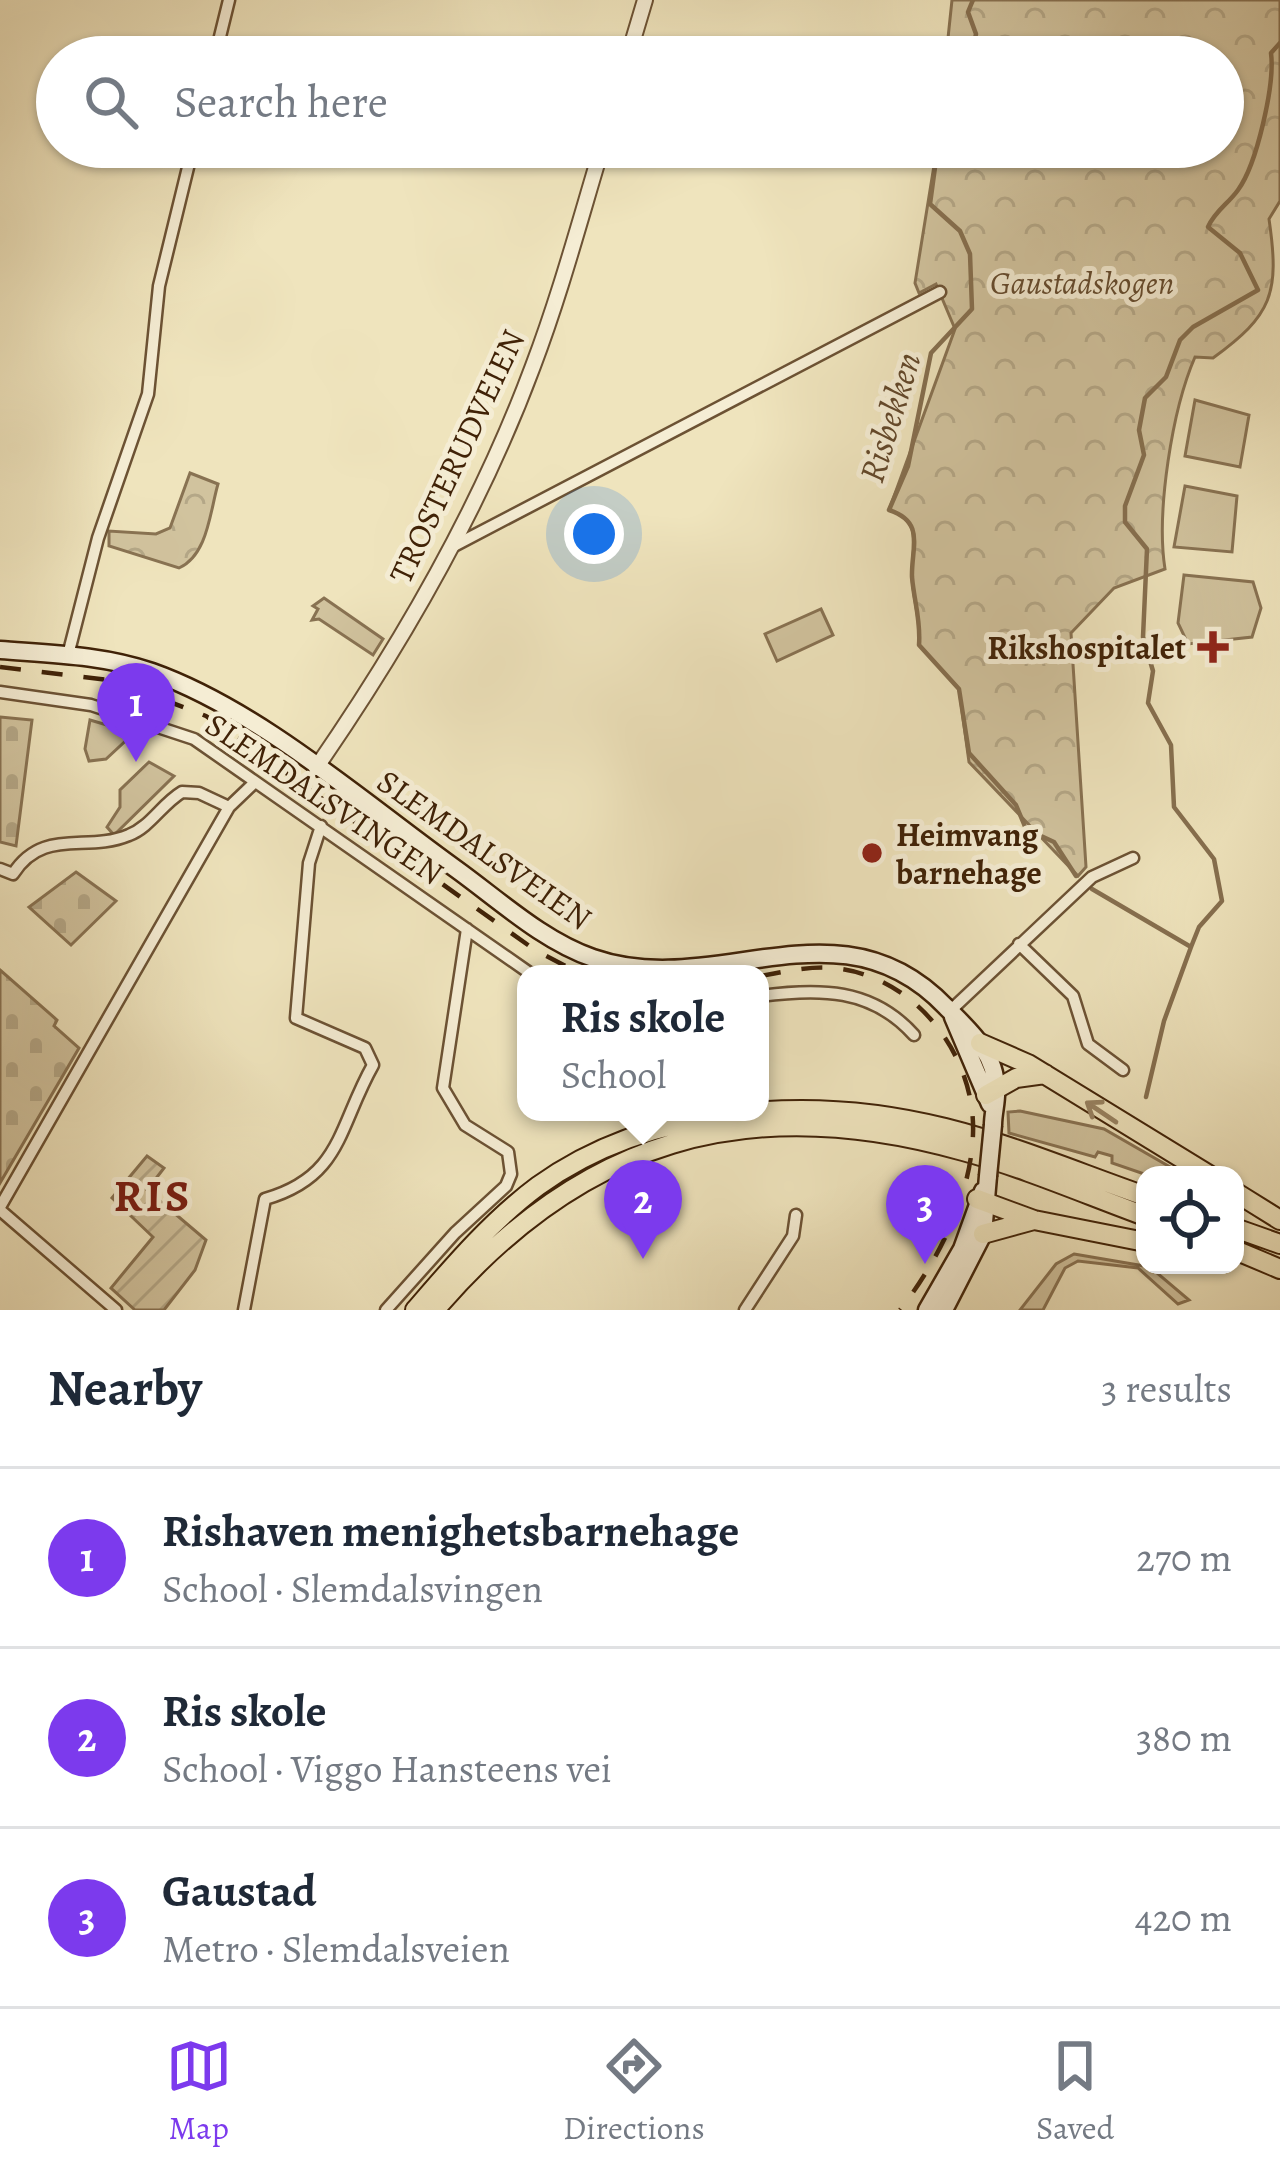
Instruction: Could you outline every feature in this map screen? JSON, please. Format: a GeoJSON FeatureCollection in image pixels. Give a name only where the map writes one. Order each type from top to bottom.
{"type":"FeatureCollection","features":[{"type":"Feature","properties":{"kind":"highway"},"geometry":{"type":"LineString","coordinates":[[980,1043],[1045,1074],[1194,1166]]}},
{"type":"Feature","properties":{"kind":"highway"},"geometry":{"type":"LineString","coordinates":[[992,1104],[1045,1074]]}},
{"type":"Feature","properties":{"kind":"highway"},"geometry":{"type":"LineString","coordinates":[[769,1114],[809,1111],[902,1120],[980,1138],[1136,1193]]}},
{"type":"Feature","properties":{"kind":"highway"},"geometry":{"type":"LineString","coordinates":[[416,1310],[480,1237],[550,1179],[621,1143],[698,1121]]}},
{"type":"Feature","properties":{"kind":"highway"},"geometry":{"type":"LineString","coordinates":[[435,1310],[493,1246],[569,1186],[651,1150],[731,1132],[808,1128],[910,1138],[990,1159],[1136,1213]]}},
{"type":"Feature","properties":{"kind":"highway"},"geometry":{"type":"LineString","coordinates":[[985,1190],[1034,1220],[1136,1239]]}},
{"type":"Feature","properties":{"kind":"highway"},"geometry":{"type":"LineString","coordinates":[[1244,1198],[1280,1220]]}},
{"type":"Feature","properties":{"kind":"highway"},"geometry":{"type":"LineString","coordinates":[[983,1234],[1034,1220]]}},
{"type":"Feature","properties":{"kind":"highway"},"geometry":{"type":"LineString","coordinates":[[1244,1231],[1280,1244]]}},
{"type":"Feature","properties":{"kind":"highway"},"geometry":{"type":"LineString","coordinates":[[1244,1254],[1279,1269]]}},
{"type":"Feature","properties":{"kind":"highway"},"geometry":{"type":"LineString","coordinates":[[1244,1262],[1279,1269]]}},
{"type":"Feature","properties":{"kind":"main road","name":"SLEMDALSVEIEN"},"geometry":{"type":"LineString","coordinates":[[0,650],[120,663],[186,686],[316,768],[580,953],[614,965]]}},
{"type":"Feature","properties":{"kind":"main road","name":"SLEMDALSVEIEN"},"geometry":{"type":"LineString","coordinates":[[705,965],[790,953],[844,953],[905,973],[980,1043],[992,1104],[983,1234],[944,1310]]}},
{"type":"Feature","properties":{"kind":"main road","name":"SLEMDALSVEIEN"},"geometry":{"type":"LineString","coordinates":[[950,1011],[992,1104]]}},
{"type":"Feature","properties":{"kind":"main road","name":"SLEMDALSVEIEN"},"geometry":{"type":"LineString","coordinates":[[927,1310],[962,1249],[985,1190]]}},
{"type":"Feature","properties":{"kind":"street"},"geometry":{"type":"LineString","coordinates":[[220,36],[229,0]]}},
{"type":"Feature","properties":{"kind":"street"},"geometry":{"type":"LineString","coordinates":[[634,36],[645,0]]}},
{"type":"Feature","properties":{"kind":"street"},"geometry":{"type":"LineString","coordinates":[[68,655],[98,538],[148,394],[158,286],[188,168]]}},
{"type":"Feature","properties":{"kind":"street","name":"TROSTERUDVEIEN"},"geometry":{"type":"LineString","coordinates":[[316,768],[450,548],[533,366],[595,168]]}},
{"type":"Feature","properties":{"kind":"street"},"geometry":{"type":"LineString","coordinates":[[450,548],[940,292]]}},
{"type":"Feature","properties":{"kind":"street","name":"SLEMDALSVINGEN"},"geometry":{"type":"LineString","coordinates":[[0,692],[62,699],[167,727],[216,753],[252,784],[518,965]]}},
{"type":"Feature","properties":{"kind":"street"},"geometry":{"type":"LineString","coordinates":[[116,1310],[0,1208],[229,807],[252,784]]}},
{"type":"Feature","properties":{"kind":"street"},"geometry":{"type":"LineString","coordinates":[[0,869],[13,874],[36,849],[52,843],[133,834],[182,792],[199,793],[229,807]]}},
{"type":"Feature","properties":{"kind":"street"},"geometry":{"type":"LineString","coordinates":[[244,1310],[265,1199],[305,1185],[321,1172],[373,1064],[365,1048],[296,1018],[309,863],[320,826]]}},
{"type":"Feature","properties":{"kind":"street"},"geometry":{"type":"LineString","coordinates":[[950,1011],[1092,877],[1133,858]]}},
{"type":"Feature","properties":{"kind":"street"},"geometry":{"type":"LineString","coordinates":[[386,1310],[455,1233],[506,1186],[511,1174],[508,1152],[465,1124],[443,1088],[467,929]]}},
{"type":"Feature","properties":{"kind":"street"},"geometry":{"type":"LineString","coordinates":[[1019,944],[1073,996],[1088,1045],[1124,1070]]}},
{"type":"Feature","properties":{"kind":"street"},"geometry":{"type":"LineString","coordinates":[[769,996],[849,994],[890,1012],[914,1035]]}},
{"type":"Feature","properties":{"kind":"street"},"geometry":{"type":"LineString","coordinates":[[745,1310],[793,1236],[796,1215]]}},
{"type":"Feature","properties":{"kind":"green space","name":"Gaustadskogen"},"geometry":{"type":"Polygon","coordinates":[[[952,0],[1280,0],[1280,201],[1269,219],[1272,285],[1260,315],[1248,329],[1213,358],[1195,357],[1179,404],[1168,462],[1165,569],[1114,588],[1071,633],[1086,867],[1078,876],[969,762],[959,689],[919,645],[912,529],[908,521],[889,510],[955,329],[936,284],[919,293],[915,283],[934,168],[1244,168],[1244,36],[948,36],[952,0]]]}},
{"type":"Feature","properties":{"kind":"green space"},"geometry":{"type":"Polygon","coordinates":[[[1195,400],[1249,415],[1240,467],[1185,456],[1195,400]]]}},
{"type":"Feature","properties":{"kind":"green space"},"geometry":{"type":"Polygon","coordinates":[[[190,473],[218,484],[206,531],[189,562],[179,568],[109,546],[109,531],[156,534],[170,528],[190,473]]]}},
{"type":"Feature","properties":{"kind":"green space"},"geometry":{"type":"Polygon","coordinates":[[[1185,486],[1237,496],[1232,552],[1174,547],[1185,486]]]}},
{"type":"Feature","properties":{"kind":"green space"},"geometry":{"type":"Polygon","coordinates":[[[1184,575],[1253,582],[1261,608],[1252,637],[1188,644],[1178,623],[1184,575]]]}},
{"type":"Feature","properties":{"kind":"green space"},"geometry":{"type":"Polygon","coordinates":[[[324,598],[383,639],[373,655],[319,619],[312,620],[318,609],[313,606],[324,598]]]}},
{"type":"Feature","properties":{"kind":"green space"},"geometry":{"type":"Polygon","coordinates":[[[821,609],[833,635],[777,661],[765,634],[821,609]]]}},
{"type":"Feature","properties":{"kind":"green space"},"geometry":{"type":"Polygon","coordinates":[[[0,717],[32,720],[16,846],[0,842],[0,717]]]}},
{"type":"Feature","properties":{"kind":"green space"},"geometry":{"type":"Polygon","coordinates":[[[90,720],[134,733],[106,759],[89,761],[85,749],[90,720]]]}},
{"type":"Feature","properties":{"kind":"green space"},"geometry":{"type":"Polygon","coordinates":[[[149,762],[174,776],[114,835],[107,827],[120,807],[120,790],[149,762]]]}},
{"type":"Feature","properties":{"kind":"green space"},"geometry":{"type":"Polygon","coordinates":[[[76,872],[116,901],[71,945],[29,907],[76,872]]]}},
{"type":"Feature","properties":{"kind":"green space"},"geometry":{"type":"Polygon","coordinates":[[[0,970],[57,1020],[54,1026],[79,1048],[0,1183],[0,970]]]}},
{"type":"Feature","properties":{"kind":"green space"},"geometry":{"type":"Polygon","coordinates":[[[1008,1112],[1104,1129],[1168,1166],[1136,1166],[1136,1171],[1112,1163],[1112,1156],[1098,1152],[1095,1157],[1009,1133],[1008,1112]]]}},
{"type":"Feature","properties":{"kind":"green space"},"geometry":{"type":"Polygon","coordinates":[[[147,1156],[164,1168],[147,1190],[206,1240],[195,1270],[164,1310],[135,1310],[111,1288],[153,1237],[112,1198],[147,1156]]]}},
{"type":"Feature","properties":{"kind":"green space"},"geometry":{"type":"Polygon","coordinates":[[[1074,1254],[1136,1268],[1078,1261],[1065,1268],[1043,1310],[1020,1310],[1056,1264],[1074,1254]]]}},
{"type":"Feature","properties":{"kind":"green space"},"geometry":{"type":"Polygon","coordinates":[[[1145,1274],[1158,1274],[1189,1300],[1178,1304],[1145,1274]]]}},
{"type":"Feature","properties":{"kind":"waterway","name":"Risbekken"},"geometry":{"type":"LineString","coordinates":[[973,0],[968,12],[976,36]]}},
{"type":"Feature","properties":{"kind":"waterway"},"geometry":{"type":"LineString","coordinates":[[1146,1097],[1164,1021],[1191,947],[1199,927],[1222,901],[1214,859],[1174,807],[1171,745],[1148,703],[1153,671],[1143,637],[1147,549],[1125,522],[1125,506],[1144,455],[1139,430],[1145,398],[1166,377],[1180,340],[1193,327],[1258,290],[1240,253],[1208,227],[1238,190],[1252,162],[1267,103],[1271,53],[1280,43]]}},
{"type":"Feature","properties":{"kind":"waterway","name":"Risbekken"},"geometry":{"type":"LineString","coordinates":[[935,168],[930,204],[960,231],[970,254],[972,309],[931,353],[908,466],[889,510],[901,515],[912,529],[919,645],[959,689],[969,753],[1016,805],[1026,829],[1054,842],[1076,876]]}},
{"type":"Feature","properties":{"kind":"waterway","name":"Risbekken"},"geometry":{"type":"LineString","coordinates":[[1092,889],[1191,947]]}},
{"type":"Feature","properties":{"kind":"railway"},"geometry":{"type":"LineString","coordinates":[[0,667],[116,681],[206,716],[535,950],[564,965]]}},
{"type":"Feature","properties":{"kind":"railway"},"geometry":{"type":"LineString","coordinates":[[769,975],[833,968],[889,986],[935,1024],[964,1075],[973,1134],[966,1181],[939,1249],[900,1310]]}},
{"type":"Feature","properties":{"kind":"place","name":"Rikshospitalet"},"geometry":{"type":"Point","coordinates":[1213,647]}},
{"type":"Feature","properties":{"kind":"place","name":"Rishaven menighetsbarnehage"},"geometry":{"type":"Point","coordinates":[136,762]}},
{"type":"Feature","properties":{"kind":"place","name":"Heimvang barnehage"},"geometry":{"type":"Point","coordinates":[872,853]}},
{"type":"Feature","properties":{"kind":"place","name":"Ris skole"},"geometry":{"type":"Point","coordinates":[643,1259]}},
{"type":"Feature","properties":{"kind":"place","name":"Gaustad"},"geometry":{"type":"Point","coordinates":[925,1264]}},
{"type":"Feature","properties":{"kind":"district","name":"RIS"},"geometry":{"type":"Point","coordinates":[153,1195]}}]}
